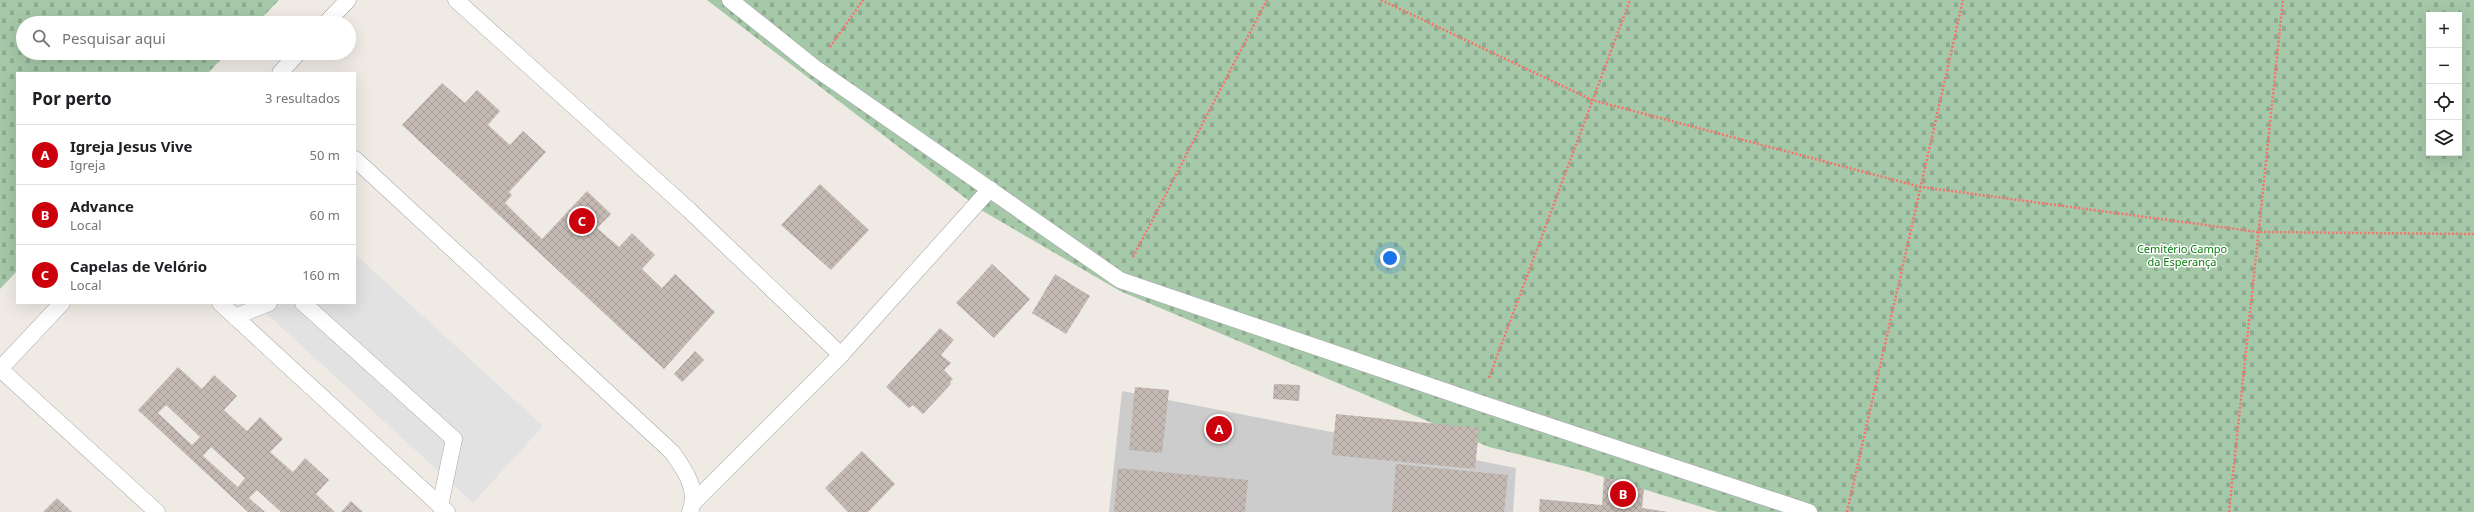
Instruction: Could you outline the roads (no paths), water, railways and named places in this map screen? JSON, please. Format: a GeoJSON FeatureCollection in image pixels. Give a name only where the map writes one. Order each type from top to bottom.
{"type":"FeatureCollection","features":[{"type":"Feature","properties":{"kind":"lane"},"geometry":{"type":"LineString","coordinates":[[333,16],[348,0]]}},
{"type":"Feature","properties":{"kind":"lane"},"geometry":{"type":"LineString","coordinates":[[456,0],[689,210],[841,355]]}},
{"type":"Feature","properties":{"kind":"lane"},"geometry":{"type":"LineString","coordinates":[[730,0],[815,68],[1120,280],[1480,403],[1809,512]]}},
{"type":"Feature","properties":{"kind":"lane"},"geometry":{"type":"LineString","coordinates":[[281,72],[292,60]]}},
{"type":"Feature","properties":{"kind":"lane"},"geometry":{"type":"LineString","coordinates":[[356,160],[672,452],[683,468],[692,488],[692,507]]}},
{"type":"Feature","properties":{"kind":"lane"},"geometry":{"type":"LineString","coordinates":[[692,507],[841,355],[990,189]]}},
{"type":"Feature","properties":{"kind":"lane"},"geometry":{"type":"LineString","coordinates":[[61,304],[0,369],[157,512]]}},
{"type":"Feature","properties":{"kind":"lane"},"geometry":{"type":"LineString","coordinates":[[221,304],[444,509]]}},
{"type":"Feature","properties":{"kind":"lane"},"geometry":{"type":"LineString","coordinates":[[235,317],[267,304]]}},
{"type":"Feature","properties":{"kind":"lane"},"geometry":{"type":"LineString","coordinates":[[304,304],[454,439],[444,509]]}},
{"type":"Feature","properties":{"kind":"place","name":"Capelas de Velório"},"geometry":{"type":"Point","coordinates":[582,221]}},
{"type":"Feature","properties":{"kind":"place","name":"Igreja Jesus Vive"},"geometry":{"type":"Point","coordinates":[1219,429]}},
{"type":"Feature","properties":{"kind":"place","name":"Advance"},"geometry":{"type":"Point","coordinates":[1623,494]}},
{"type":"Feature","properties":{"kind":"park label","name":"Cemitério Campo da Esperança"},"geometry":{"type":"Point","coordinates":[2182,255]}}]}
